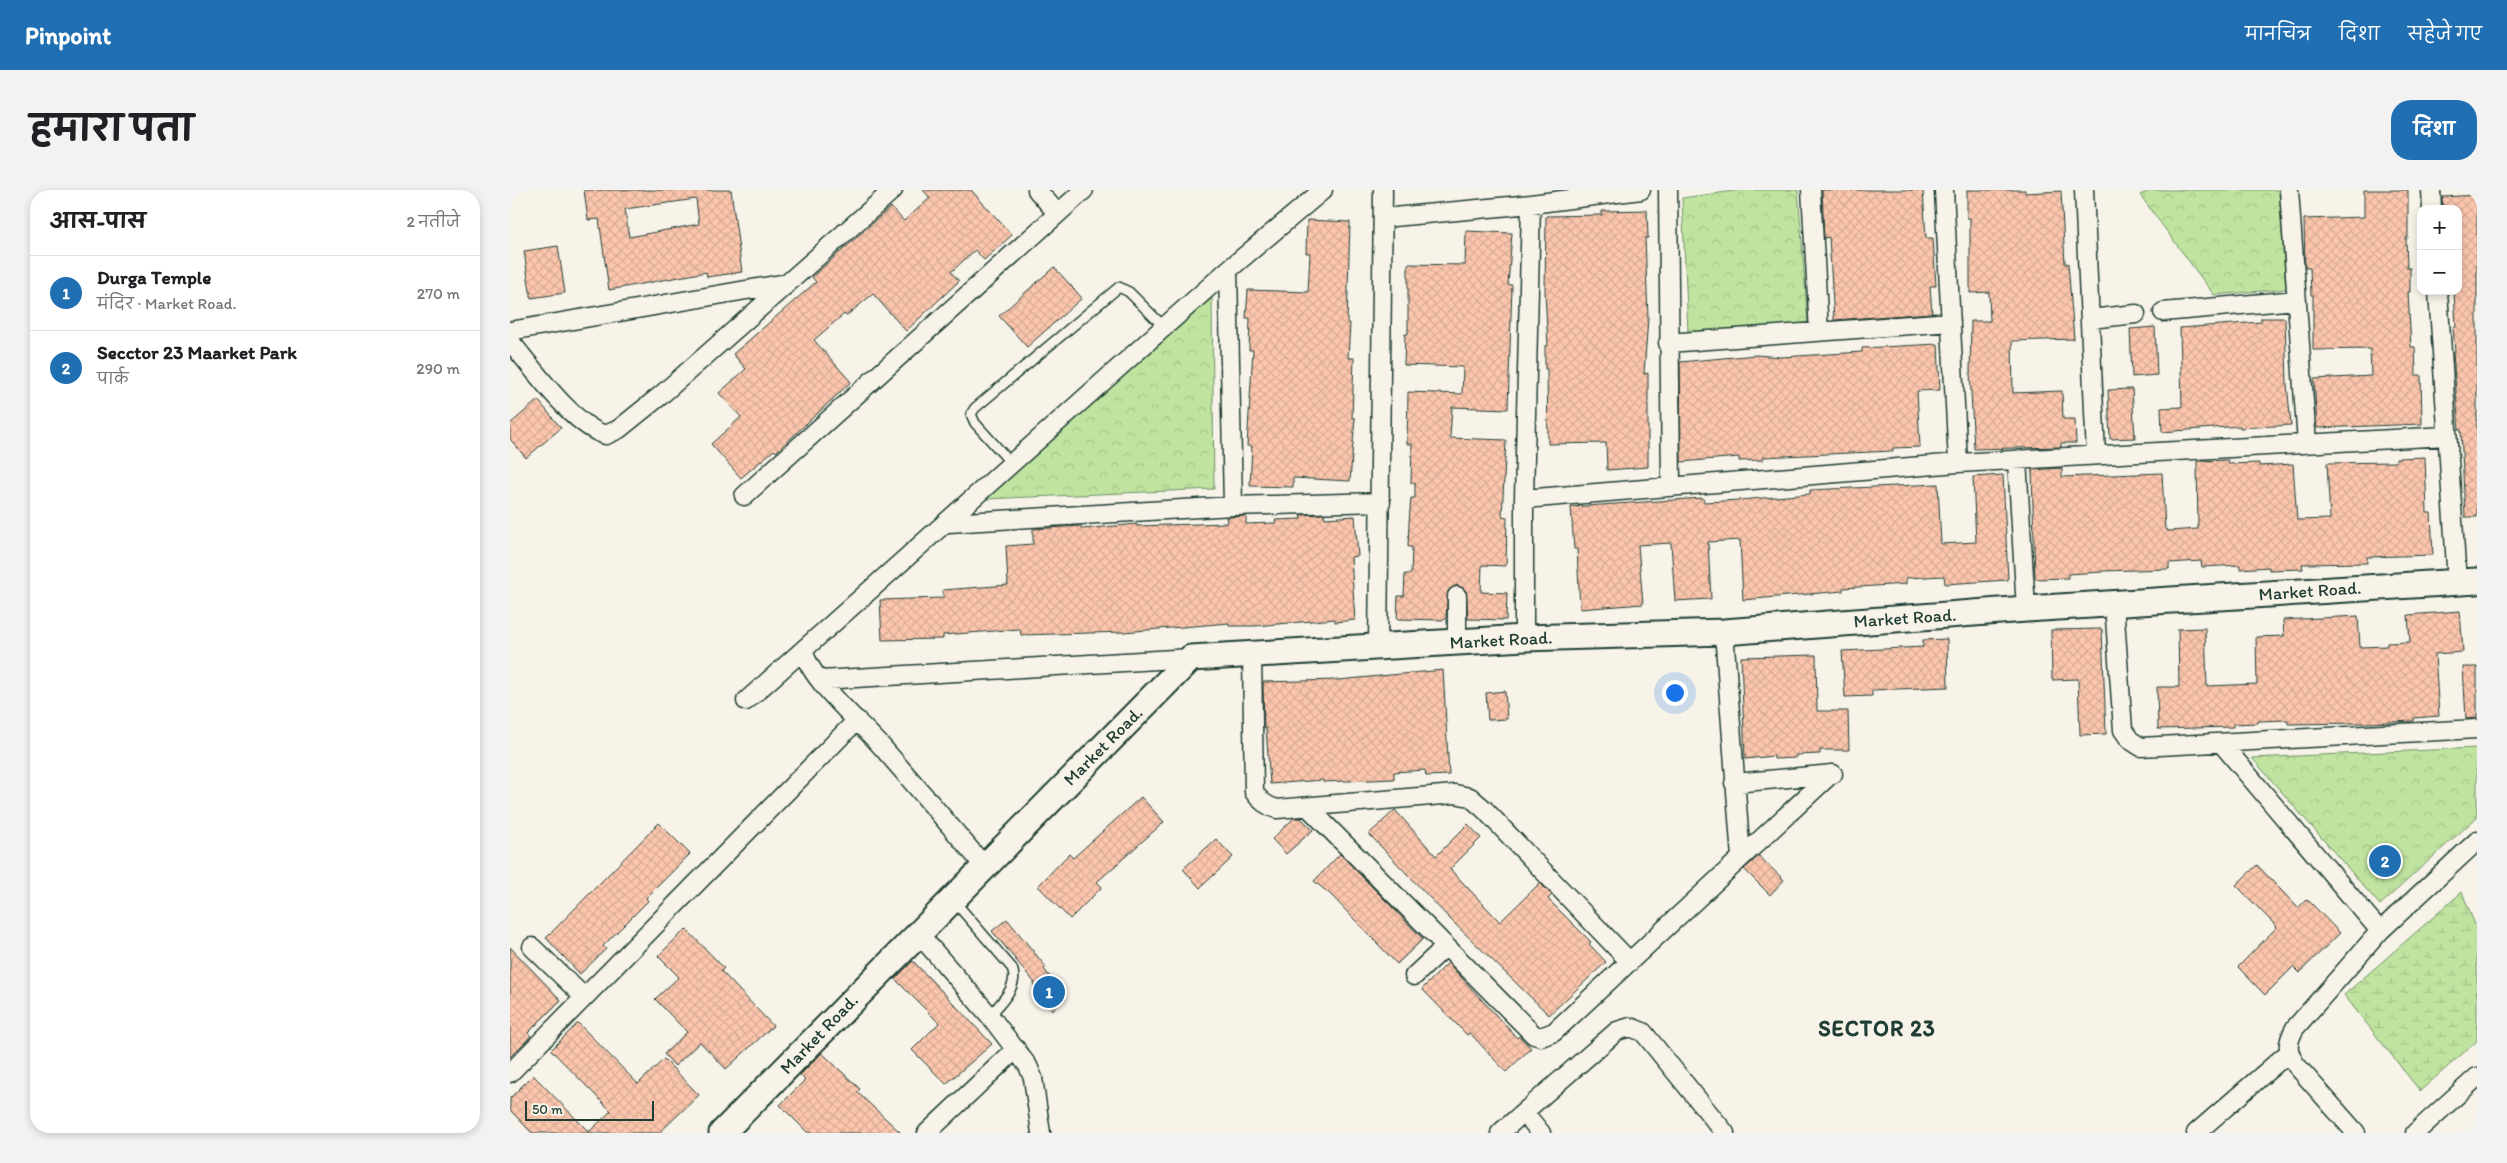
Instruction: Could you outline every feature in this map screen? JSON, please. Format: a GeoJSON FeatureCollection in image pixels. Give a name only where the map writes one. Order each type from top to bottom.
{"type":"FeatureCollection","features":[{"type":"Feature","properties":{"kind":"street"},"geometry":{"type":"LineString","coordinates":[[510,341],[576,418],[595,432],[606,435],[618,429],[660,396],[893,190]]}},
{"type":"Feature","properties":{"kind":"street"},"geometry":{"type":"LineString","coordinates":[[1037,190],[1057,213]]}},
{"type":"Feature","properties":{"kind":"street"},"geometry":{"type":"LineString","coordinates":[[744,496],[1084,190]]}},
{"type":"Feature","properties":{"kind":"street"},"geometry":{"type":"LineString","coordinates":[[746,701],[804,652],[1228,270],[1323,190]]}},
{"type":"Feature","properties":{"kind":"street"},"geometry":{"type":"LineString","coordinates":[[1378,646],[1383,190]]}},
{"type":"Feature","properties":{"kind":"street"},"geometry":{"type":"LineString","coordinates":[[1383,218],[1531,204],[1641,190]]}},
{"type":"Feature","properties":{"kind":"street"},"geometry":{"type":"LineString","coordinates":[[1668,190],[1668,343],[1671,486]]}},
{"type":"Feature","properties":{"kind":"street"},"geometry":{"type":"LineString","coordinates":[[1811,190],[1819,332]]}},
{"type":"Feature","properties":{"kind":"street"},"geometry":{"type":"LineString","coordinates":[[1944,190],[1958,463]]}},
{"type":"Feature","properties":{"kind":"street"},"geometry":{"type":"LineString","coordinates":[[2084,190],[2096,456]]}},
{"type":"Feature","properties":{"kind":"street"},"geometry":{"type":"LineString","coordinates":[[2289,190],[2307,444]]}},
{"type":"Feature","properties":{"kind":"street"},"geometry":{"type":"LineString","coordinates":[[2431,190],[2432,205]]}},
{"type":"Feature","properties":{"kind":"street"},"geometry":{"type":"LineString","coordinates":[[1524,638],[1524,499],[1531,204]]}},
{"type":"Feature","properties":{"kind":"street"},"geometry":{"type":"LineString","coordinates":[[1228,270],[1233,506]]}},
{"type":"Feature","properties":{"kind":"street"},"geometry":{"type":"LineString","coordinates":[[510,330],[788,283]]}},
{"type":"Feature","properties":{"kind":"street"},"geometry":{"type":"LineString","coordinates":[[2438,295],[2447,436],[2467,581]]}},
{"type":"Feature","properties":{"kind":"street"},"geometry":{"type":"LineString","coordinates":[[2163,312],[2297,300]]}},
{"type":"Feature","properties":{"kind":"street"},"geometry":{"type":"LineString","coordinates":[[2090,319],[2136,314]]}},
{"type":"Feature","properties":{"kind":"street"},"geometry":{"type":"LineString","coordinates":[[1668,343],[1951,322]]}},
{"type":"Feature","properties":{"kind":"street"},"geometry":{"type":"LineString","coordinates":[[1524,499],[1958,463],[2447,436]]}},
{"type":"Feature","properties":{"kind":"street"},"geometry":{"type":"LineString","coordinates":[[2017,460],[2026,609]]}},
{"type":"Feature","properties":{"kind":"street"},"geometry":{"type":"LineString","coordinates":[[948,522],[1233,506],[1381,502]]}},
{"type":"Feature","properties":{"kind":"street","name":"Market Road."},"geometry":{"type":"LineString","coordinates":[[722,1133],[1190,658],[1524,638],[1724,632],[2026,609],[2467,581]]}},
{"type":"Feature","properties":{"kind":"street"},"geometry":{"type":"LineString","coordinates":[[1457,596],[1457,642]]}},
{"type":"Feature","properties":{"kind":"street"},"geometry":{"type":"LineString","coordinates":[[2114,604],[2123,730],[2130,740],[2141,747],[2477,729]]}},
{"type":"Feature","properties":{"kind":"street"},"geometry":{"type":"LineString","coordinates":[[1724,632],[1741,858]]}},
{"type":"Feature","properties":{"kind":"street"},"geometry":{"type":"LineString","coordinates":[[804,652],[809,666],[985,867]]}},
{"type":"Feature","properties":{"kind":"street"},"geometry":{"type":"LineString","coordinates":[[1252,654],[1254,792],[1259,800],[1269,807],[1277,809],[1309,808],[1455,794],[1470,797],[1484,809],[1630,962]]}},
{"type":"Feature","properties":{"kind":"street"},"geometry":{"type":"LineString","coordinates":[[821,680],[1190,658]]}},
{"type":"Feature","properties":{"kind":"street"},"geometry":{"type":"LineString","coordinates":[[510,1073],[857,720]]}},
{"type":"Feature","properties":{"kind":"street"},"geometry":{"type":"LineString","coordinates":[[2222,744],[2380,931]]}},
{"type":"Feature","properties":{"kind":"street"},"geometry":{"type":"LineString","coordinates":[[1309,808],[1534,1035],[1542,1037],[1554,1032],[1741,858],[1837,774],[1734,783]]}},
{"type":"Feature","properties":{"kind":"street"},"geometry":{"type":"LineString","coordinates":[[2350,1131],[2296,1065],[2288,1053],[2288,1042],[2295,1028],[2380,931],[2477,841]]}},
{"type":"Feature","properties":{"kind":"street"},"geometry":{"type":"LineString","coordinates":[[918,933],[1016,1049],[1033,1078],[1041,1133]]}},
{"type":"Feature","properties":{"kind":"street"},"geometry":{"type":"LineString","coordinates":[[1414,976],[1446,946]]}},
{"type":"Feature","properties":{"kind":"street"},"geometry":{"type":"LineString","coordinates":[[532,947],[584,998]]}},
{"type":"Feature","properties":{"kind":"street"},"geometry":{"type":"LineString","coordinates":[[1500,1133],[1616,1031],[1630,1027],[1643,1032],[1725,1133]]}},
{"type":"Feature","properties":{"kind":"street"},"geometry":{"type":"LineString","coordinates":[[927,1133],[1016,1049]]}},
{"type":"Feature","properties":{"kind":"street"},"geometry":{"type":"LineString","coordinates":[[2196,1133],[2288,1053]]}},
{"type":"Feature","properties":{"kind":"street"},"geometry":{"type":"LineString","coordinates":[[2415,1133],[2477,1077]]}},
{"type":"Feature","properties":{"kind":"street"},"geometry":{"type":"LineString","coordinates":[[1524,1112],[1541,1133]]}},
{"type":"Feature","properties":{"kind":"lane"},"geometry":{"type":"LineString","coordinates":[[1012,464],[975,423],[971,414],[976,408],[1119,287],[1129,292],[1164,327]]}},
{"type":"Feature","properties":{"kind":"lane"},"geometry":{"type":"LineString","coordinates":[[952,899],[1012,968],[1015,974],[1014,984],[990,1016]]}},
{"type":"Feature","properties":{"kind":"green space"},"geometry":{"type":"Polygon","coordinates":[[[1741,190],[1798,190],[1808,324],[1688,332],[1682,198],[1741,190]]]}},
{"type":"Feature","properties":{"kind":"green space"},"geometry":{"type":"Polygon","coordinates":[[[2152,190],[2279,190],[2286,289],[2214,295],[2140,195],[2152,190]]]}},
{"type":"Feature","properties":{"kind":"green space"},"geometry":{"type":"Polygon","coordinates":[[[1212,298],[1214,489],[985,499],[1212,298]]]}},
{"type":"Feature","properties":{"kind":"green space"},"geometry":{"type":"Polygon","coordinates":[[[2477,748],[2477,817],[2380,905],[2252,758],[2477,748]]]}},
{"type":"Feature","properties":{"kind":"green space"},"geometry":{"type":"Polygon","coordinates":[[[2462,892],[2477,930],[2477,1041],[2420,1091],[2344,995],[2462,892]]]}},
{"type":"Feature","properties":{"kind":"building"},"geometry":{"type":"Polygon","coordinates":[[[584,190],[731,190],[742,272],[707,277],[706,272],[609,290],[599,219],[588,220],[584,190]],[[696,199],[625,209],[629,237],[699,224],[696,199]]]}},
{"type":"Feature","properties":{"kind":"building"},"geometry":{"type":"Polygon","coordinates":[[[923,190],[971,190],[1012,235],[984,260],[975,250],[951,272],[959,281],[906,331],[873,294],[846,316],[844,314],[814,340],[851,382],[776,452],[774,450],[741,478],[711,444],[741,417],[719,393],[746,369],[733,354],[816,282],[812,277],[891,207],[904,221],[930,198],[923,190]]]}},
{"type":"Feature","properties":{"kind":"building"},"geometry":{"type":"Polygon","coordinates":[[[1822,190],[1923,190],[1926,238],[1933,238],[1936,286],[1930,286],[1932,313],[1834,320],[1829,237],[1824,238],[1822,190]]]}},
{"type":"Feature","properties":{"kind":"building"},"geometry":{"type":"Polygon","coordinates":[[[1967,190],[2025,190],[2025,193],[2061,191],[2065,264],[2068,263],[2074,339],[2012,341],[2013,393],[2062,391],[2063,419],[2075,419],[2076,443],[2061,443],[2061,447],[1974,449],[1970,373],[1971,321],[1990,321],[1989,292],[1970,293],[1970,218],[1967,218],[1967,190]]]}},
{"type":"Feature","properties":{"kind":"building"},"geometry":{"type":"Polygon","coordinates":[[[2364,190],[2408,190],[2408,238],[2406,238],[2407,268],[2410,268],[2410,292],[2408,292],[2411,347],[2415,347],[2416,375],[2421,375],[2422,424],[2317,428],[2314,379],[2371,376],[2370,349],[2313,350],[2313,295],[2311,295],[2310,268],[2305,268],[2304,219],[2364,217],[2364,190]]]}},
{"type":"Feature","properties":{"kind":"building"},"geometry":{"type":"Polygon","coordinates":[[[2477,195],[2477,517],[2465,517],[2461,430],[2459,430],[2453,352],[2455,352],[2453,328],[2456,327],[2454,295],[2462,295],[2462,205],[2443,205],[2442,197],[2477,195]]]}},
{"type":"Feature","properties":{"kind":"building"},"geometry":{"type":"Polygon","coordinates":[[[1647,210],[1648,238],[1645,238],[1648,318],[1644,374],[1648,373],[1648,467],[1607,470],[1606,443],[1548,444],[1547,369],[1545,369],[1545,346],[1548,346],[1545,293],[1546,216],[1602,215],[1602,211],[1647,210]]]}},
{"type":"Feature","properties":{"kind":"building"},"geometry":{"type":"Polygon","coordinates":[[[1307,220],[1350,222],[1347,323],[1350,323],[1348,358],[1354,358],[1352,418],[1355,418],[1350,481],[1293,478],[1293,487],[1250,486],[1252,446],[1247,446],[1253,350],[1249,350],[1250,318],[1246,318],[1248,290],[1308,292],[1310,253],[1306,253],[1307,220]]]}},
{"type":"Feature","properties":{"kind":"building"},"geometry":{"type":"Polygon","coordinates":[[[1466,231],[1512,233],[1508,285],[1512,285],[1508,409],[1452,407],[1450,438],[1506,440],[1502,516],[1507,517],[1506,566],[1482,565],[1481,592],[1507,593],[1506,620],[1468,619],[1466,591],[1457,585],[1448,591],[1446,618],[1444,620],[1397,619],[1398,596],[1404,596],[1405,574],[1411,574],[1412,547],[1408,547],[1409,522],[1411,498],[1415,498],[1415,483],[1411,483],[1412,444],[1407,444],[1408,392],[1462,394],[1463,367],[1404,365],[1405,334],[1408,334],[1408,264],[1465,265],[1466,231]]]}},
{"type":"Feature","properties":{"kind":"building"},"geometry":{"type":"Polygon","coordinates":[[[558,246],[565,293],[531,298],[524,251],[558,246]]]}},
{"type":"Feature","properties":{"kind":"building"},"geometry":{"type":"Polygon","coordinates":[[[1054,267],[1082,298],[1027,347],[999,316],[1054,267]]]}},
{"type":"Feature","properties":{"kind":"building"},"geometry":{"type":"Polygon","coordinates":[[[2261,318],[2285,318],[2287,384],[2291,425],[2240,428],[2240,426],[2162,432],[2161,408],[2182,407],[2180,328],[2261,322],[2261,318]]]}},
{"type":"Feature","properties":{"kind":"building"},"geometry":{"type":"Polygon","coordinates":[[[2155,327],[2157,375],[2132,377],[2130,329],[2155,327]]]}},
{"type":"Feature","properties":{"kind":"building"},"geometry":{"type":"Polygon","coordinates":[[[1938,344],[1940,390],[1917,391],[1920,447],[1893,448],[1893,451],[1763,457],[1763,460],[1739,461],[1739,457],[1681,462],[1680,362],[1756,355],[1781,357],[1862,352],[1862,348],[1938,344]]]}},
{"type":"Feature","properties":{"kind":"building"},"geometry":{"type":"Polygon","coordinates":[[[2132,389],[2135,438],[2110,439],[2108,390],[2132,389]]]}},
{"type":"Feature","properties":{"kind":"building"},"geometry":{"type":"Polygon","coordinates":[[[538,400],[561,428],[526,458],[510,439],[510,424],[538,400]]]}},
{"type":"Feature","properties":{"kind":"building"},"geometry":{"type":"Polygon","coordinates":[[[2425,457],[2427,513],[2431,513],[2433,555],[2367,557],[2367,563],[2302,564],[2303,569],[2269,570],[2269,567],[2240,569],[2240,565],[2202,567],[2201,561],[2169,563],[2169,569],[2102,571],[2068,574],[2068,578],[2035,579],[2032,470],[2062,468],[2062,477],[2162,473],[2165,529],[2168,531],[2198,529],[2197,461],[2228,460],[2228,464],[2259,463],[2259,466],[2293,464],[2297,520],[2330,519],[2327,463],[2396,462],[2396,458],[2425,457]]]}},
{"type":"Feature","properties":{"kind":"building"},"geometry":{"type":"Polygon","coordinates":[[[2003,475],[2008,580],[1945,584],[1944,576],[1906,578],[1906,584],[1843,588],[1843,591],[1743,600],[1740,540],[1708,542],[1711,599],[1675,601],[1671,543],[1638,545],[1643,604],[1580,609],[1577,549],[1574,549],[1571,507],[1703,498],[1704,502],[1740,500],[1810,494],[1810,490],[1938,484],[1941,544],[1976,542],[1973,477],[2003,475]]]}},
{"type":"Feature","properties":{"kind":"building"},"geometry":{"type":"Polygon","coordinates":[[[1324,514],[1325,518],[1355,516],[1358,556],[1351,557],[1355,620],[1335,622],[1335,619],[1255,626],[1229,626],[1229,623],[1124,632],[1021,635],[1020,629],[943,635],[943,639],[882,640],[880,600],[943,598],[943,590],[1008,585],[1006,546],[1033,544],[1033,529],[1081,526],[1082,529],[1137,524],[1137,526],[1227,523],[1226,517],[1246,516],[1246,524],[1276,523],[1275,520],[1301,519],[1300,515],[1324,514]]]}},
{"type":"Feature","properties":{"kind":"building"},"geometry":{"type":"Polygon","coordinates":[[[2460,611],[2463,652],[2435,654],[2439,716],[2414,718],[2414,721],[2288,724],[2288,720],[2233,724],[2233,727],[2158,729],[2157,687],[2179,687],[2178,629],[2205,628],[2207,686],[2257,684],[2256,637],[2284,636],[2283,620],[2358,616],[2360,647],[2387,646],[2387,643],[2410,642],[2408,615],[2460,611]]]}},
{"type":"Feature","properties":{"kind":"building"},"geometry":{"type":"Polygon","coordinates":[[[2102,629],[2106,734],[2080,735],[2078,679],[2052,680],[2051,630],[2102,629]]]}},
{"type":"Feature","properties":{"kind":"building"},"geometry":{"type":"Polygon","coordinates":[[[1947,639],[1948,687],[1872,690],[1872,696],[1845,697],[1842,651],[1923,647],[1923,640],[1947,639]]]}},
{"type":"Feature","properties":{"kind":"building"},"geometry":{"type":"Polygon","coordinates":[[[1816,655],[1817,711],[1848,711],[1849,750],[1820,750],[1820,754],[1796,755],[1796,758],[1774,759],[1774,756],[1745,759],[1741,657],[1816,655]]]}},
{"type":"Feature","properties":{"kind":"building"},"geometry":{"type":"Polygon","coordinates":[[[2463,667],[2477,667],[2477,718],[2466,719],[2463,667]]]}},
{"type":"Feature","properties":{"kind":"building"},"geometry":{"type":"Polygon","coordinates":[[[1443,670],[1449,775],[1426,776],[1425,770],[1394,772],[1394,779],[1323,782],[1323,780],[1270,784],[1266,728],[1264,729],[1263,682],[1338,680],[1443,670]]]}},
{"type":"Feature","properties":{"kind":"building"},"geometry":{"type":"Polygon","coordinates":[[[1505,691],[1507,719],[1488,720],[1486,693],[1505,691]]]}},
{"type":"Feature","properties":{"kind":"building"},"geometry":{"type":"Polygon","coordinates":[[[1141,797],[1164,822],[1097,882],[1102,887],[1070,919],[1038,886],[1069,854],[1073,858],[1141,797]]]}},
{"type":"Feature","properties":{"kind":"building"},"geometry":{"type":"Polygon","coordinates":[[[1395,810],[1436,856],[1468,824],[1481,838],[1450,869],[1500,922],[1540,883],[1552,895],[1548,899],[1591,942],[1589,944],[1606,962],[1549,1015],[1451,920],[1369,834],[1395,810]]]}},
{"type":"Feature","properties":{"kind":"building"},"geometry":{"type":"Polygon","coordinates":[[[1294,818],[1301,818],[1313,830],[1286,854],[1272,839],[1294,818]]]}},
{"type":"Feature","properties":{"kind":"building"},"geometry":{"type":"Polygon","coordinates":[[[659,823],[690,854],[646,898],[648,901],[603,946],[606,949],[580,974],[546,938],[659,823]]]}},
{"type":"Feature","properties":{"kind":"building"},"geometry":{"type":"Polygon","coordinates":[[[1216,839],[1233,857],[1200,888],[1183,869],[1216,839]]]}},
{"type":"Feature","properties":{"kind":"building"},"geometry":{"type":"Polygon","coordinates":[[[1340,854],[1423,939],[1397,964],[1331,895],[1314,881],[1340,854]]]}},
{"type":"Feature","properties":{"kind":"building"},"geometry":{"type":"Polygon","coordinates":[[[1759,856],[1784,880],[1770,895],[1744,869],[1759,856]]]}},
{"type":"Feature","properties":{"kind":"building"},"geometry":{"type":"Polygon","coordinates":[[[2257,865],[2298,908],[2307,899],[2340,933],[2299,973],[2293,967],[2265,995],[2238,967],[2277,927],[2236,885],[2257,865]]]}},
{"type":"Feature","properties":{"kind":"building"},"geometry":{"type":"Polygon","coordinates":[[[1007,919],[1046,967],[1044,969],[1066,999],[1052,1010],[1033,984],[1035,983],[992,931],[1007,919]]]}},
{"type":"Feature","properties":{"kind":"building"},"geometry":{"type":"Polygon","coordinates":[[[686,929],[724,968],[721,971],[773,1026],[726,1069],[700,1042],[675,1066],[664,1054],[687,1032],[655,999],[679,977],[658,956],[686,929]]]}},
{"type":"Feature","properties":{"kind":"building"},"geometry":{"type":"Polygon","coordinates":[[[510,947],[561,1000],[528,1033],[531,1036],[510,1057],[510,947]]]}},
{"type":"Feature","properties":{"kind":"building"},"geometry":{"type":"Polygon","coordinates":[[[913,961],[992,1044],[946,1084],[912,1050],[939,1023],[895,979],[913,961]]]}},
{"type":"Feature","properties":{"kind":"building"},"geometry":{"type":"Polygon","coordinates":[[[1448,963],[1517,1038],[1519,1036],[1531,1048],[1506,1072],[1470,1033],[1467,1035],[1422,989],[1448,963]]]}},
{"type":"Feature","properties":{"kind":"building"},"geometry":{"type":"Polygon","coordinates":[[[578,1023],[638,1084],[664,1059],[699,1095],[659,1133],[532,1133],[510,1110],[510,1098],[533,1075],[589,1132],[611,1111],[551,1050],[578,1023]]]}},
{"type":"Feature","properties":{"kind":"building"},"geometry":{"type":"Polygon","coordinates":[[[822,1053],[860,1089],[857,1092],[901,1133],[808,1133],[780,1105],[805,1080],[800,1075],[822,1053]]]}},
{"type":"Feature","properties":{"kind":"place","name":"Secctor 23 Maarket Park"},"geometry":{"type":"Point","coordinates":[2385,861]}},
{"type":"Feature","properties":{"kind":"place","name":"Durga Temple"},"geometry":{"type":"Point","coordinates":[1049,992]}},
{"type":"Feature","properties":{"kind":"district","name":"SECTOR 23"},"geometry":{"type":"Point","coordinates":[1877,1028]}}]}
